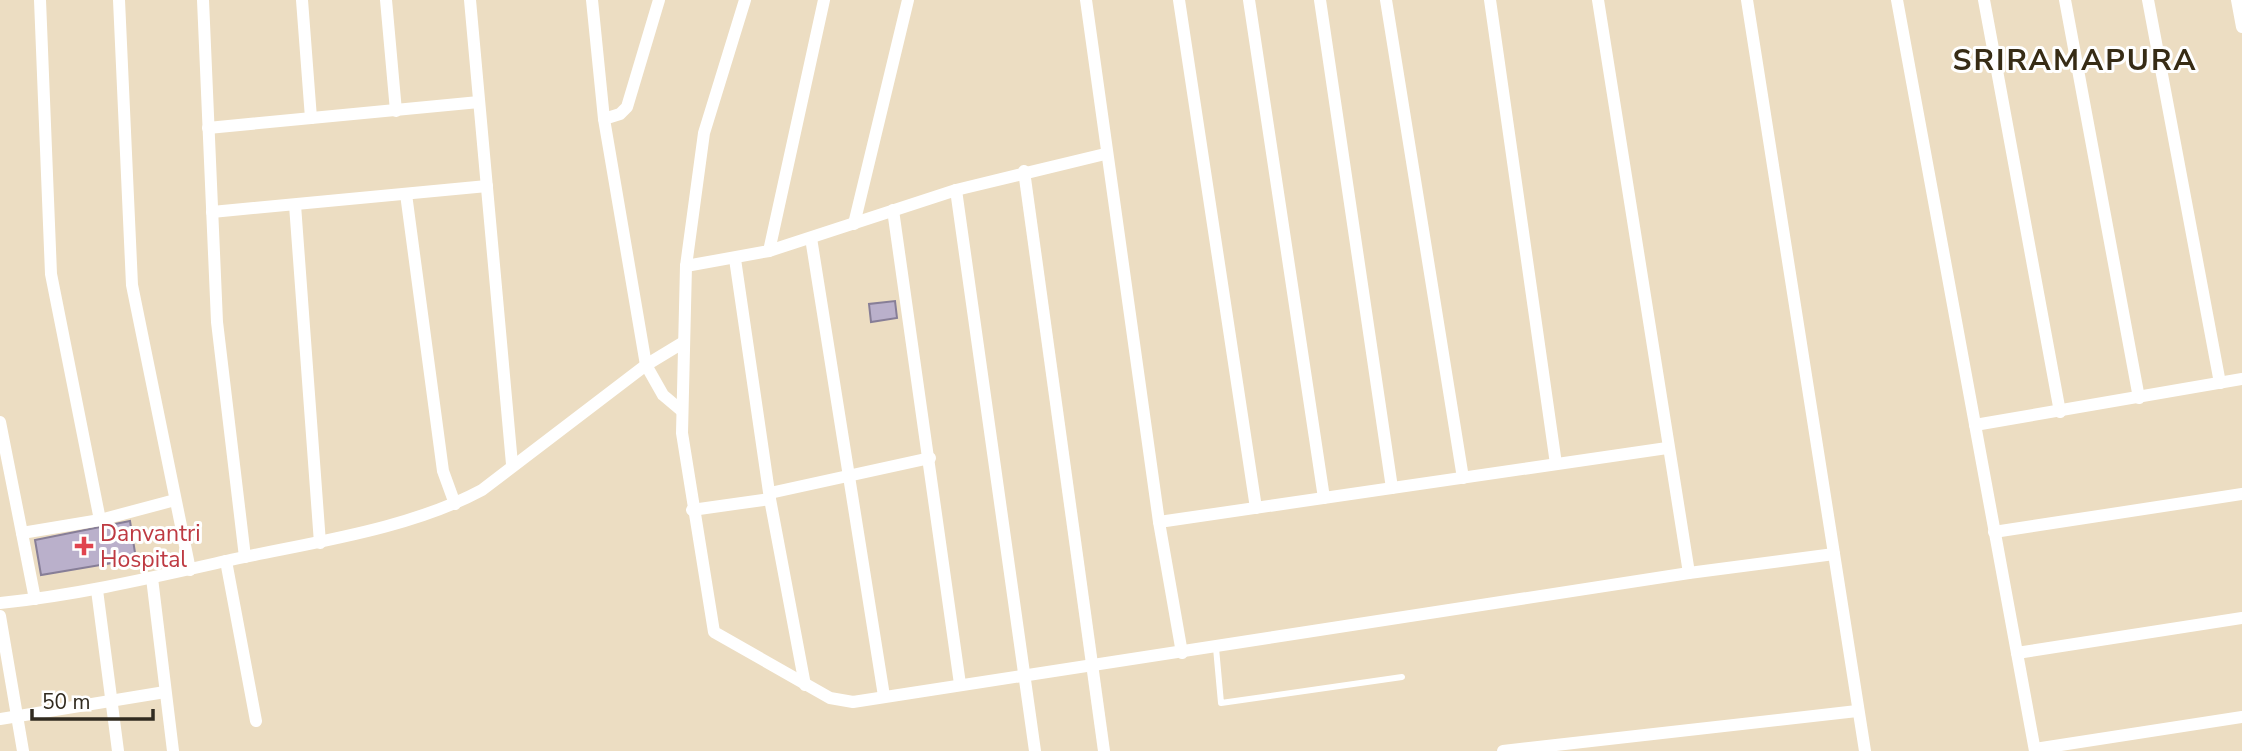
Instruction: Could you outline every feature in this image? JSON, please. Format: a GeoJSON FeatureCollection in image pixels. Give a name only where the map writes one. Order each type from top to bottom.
{"type":"FeatureCollection","features":[{"type":"Feature","properties":{"kind":"street"},"geometry":{"type":"LineString","coordinates":[[40,0],[51,274],[100,520]]}},
{"type":"Feature","properties":{"kind":"street"},"geometry":{"type":"LineString","coordinates":[[119,0],[132,285],[190,570]]}},
{"type":"Feature","properties":{"kind":"street"},"geometry":{"type":"LineString","coordinates":[[203,0],[216,321],[245,557]]}},
{"type":"Feature","properties":{"kind":"street"},"geometry":{"type":"LineString","coordinates":[[302,0],[311,118]]}},
{"type":"Feature","properties":{"kind":"street"},"geometry":{"type":"LineString","coordinates":[[386,0],[396,111]]}},
{"type":"Feature","properties":{"kind":"street"},"geometry":{"type":"LineString","coordinates":[[470,0],[512,464]]}},
{"type":"Feature","properties":{"kind":"street"},"geometry":{"type":"LineString","coordinates":[[592,0],[604,118],[646,365],[663,395],[682,411]]}},
{"type":"Feature","properties":{"kind":"street"},"geometry":{"type":"LineString","coordinates":[[604,118],[620,114],[626,107],[659,0]]}},
{"type":"Feature","properties":{"kind":"street"},"geometry":{"type":"LineString","coordinates":[[745,0],[704,133],[686,266],[682,433],[692,510],[714,632],[830,698],[853,702],[1689,573],[1834,554]]}},
{"type":"Feature","properties":{"kind":"street"},"geometry":{"type":"LineString","coordinates":[[769,251],[824,0]]}},
{"type":"Feature","properties":{"kind":"street"},"geometry":{"type":"LineString","coordinates":[[854,224],[908,0]]}},
{"type":"Feature","properties":{"kind":"street"},"geometry":{"type":"LineString","coordinates":[[1086,0],[1105,154],[1159,522],[1182,653]]}},
{"type":"Feature","properties":{"kind":"street"},"geometry":{"type":"LineString","coordinates":[[1179,0],[1256,508]]}},
{"type":"Feature","properties":{"kind":"street"},"geometry":{"type":"LineString","coordinates":[[1249,0],[1324,498]]}},
{"type":"Feature","properties":{"kind":"street"},"geometry":{"type":"LineString","coordinates":[[1320,0],[1392,488]]}},
{"type":"Feature","properties":{"kind":"street"},"geometry":{"type":"LineString","coordinates":[[1386,0],[1463,478]]}},
{"type":"Feature","properties":{"kind":"street"},"geometry":{"type":"LineString","coordinates":[[1490,0],[1556,464]]}},
{"type":"Feature","properties":{"kind":"street"},"geometry":{"type":"LineString","coordinates":[[1598,0],[1667,448],[1689,573]]}},
{"type":"Feature","properties":{"kind":"street"},"geometry":{"type":"LineString","coordinates":[[1747,0],[1865,751]]}},
{"type":"Feature","properties":{"kind":"street"},"geometry":{"type":"LineString","coordinates":[[1897,0],[2035,750],[2242,717]]}},
{"type":"Feature","properties":{"kind":"street"},"geometry":{"type":"LineString","coordinates":[[1984,0],[2060,412]]}},
{"type":"Feature","properties":{"kind":"street"},"geometry":{"type":"LineString","coordinates":[[2065,0],[2139,398]]}},
{"type":"Feature","properties":{"kind":"street"},"geometry":{"type":"LineString","coordinates":[[2148,0],[2220,383]]}},
{"type":"Feature","properties":{"kind":"street"},"geometry":{"type":"LineString","coordinates":[[2237,0],[2242,27]]}},
{"type":"Feature","properties":{"kind":"street"},"geometry":{"type":"LineString","coordinates":[[208,128],[479,102]]}},
{"type":"Feature","properties":{"kind":"street"},"geometry":{"type":"LineString","coordinates":[[686,266],[769,251],[956,190],[1105,154]]}},
{"type":"Feature","properties":{"kind":"street"},"geometry":{"type":"LineString","coordinates":[[1024,172],[1104,751]]}},
{"type":"Feature","properties":{"kind":"street"},"geometry":{"type":"LineString","coordinates":[[212,212],[487,186]]}},
{"type":"Feature","properties":{"kind":"street"},"geometry":{"type":"LineString","coordinates":[[956,190],[1035,751]]}},
{"type":"Feature","properties":{"kind":"street"},"geometry":{"type":"LineString","coordinates":[[406,194],[443,471],[455,504]]}},
{"type":"Feature","properties":{"kind":"street"},"geometry":{"type":"LineString","coordinates":[[295,205],[320,543]]}},
{"type":"Feature","properties":{"kind":"street"},"geometry":{"type":"LineString","coordinates":[[893,210],[960,684]]}},
{"type":"Feature","properties":{"kind":"street"},"geometry":{"type":"LineString","coordinates":[[811,238],[884,696]]}},
{"type":"Feature","properties":{"kind":"street"},"geometry":{"type":"LineString","coordinates":[[735,259],[770,496],[805,685]]}},
{"type":"Feature","properties":{"kind":"street"},"geometry":{"type":"LineString","coordinates":[[0,603],[97,590],[320,543],[455,504],[481,490],[646,365],[684,342]]}},
{"type":"Feature","properties":{"kind":"street"},"geometry":{"type":"LineString","coordinates":[[1975,425],[2242,379]]}},
{"type":"Feature","properties":{"kind":"street"},"geometry":{"type":"LineString","coordinates":[[0,422],[35,599]]}},
{"type":"Feature","properties":{"kind":"street"},"geometry":{"type":"LineString","coordinates":[[1159,522],[1667,448]]}},
{"type":"Feature","properties":{"kind":"street"},"geometry":{"type":"LineString","coordinates":[[692,510],[770,496],[930,458]]}},
{"type":"Feature","properties":{"kind":"street"},"geometry":{"type":"LineString","coordinates":[[1994,532],[2242,494]]}},
{"type":"Feature","properties":{"kind":"street"},"geometry":{"type":"LineString","coordinates":[[22,533],[100,520],[175,500]]}},
{"type":"Feature","properties":{"kind":"street"},"geometry":{"type":"LineString","coordinates":[[226,561],[257,721]]}},
{"type":"Feature","properties":{"kind":"street"},"geometry":{"type":"LineString","coordinates":[[152,578],[173,751]]}},
{"type":"Feature","properties":{"kind":"street"},"geometry":{"type":"LineString","coordinates":[[97,590],[118,751]]}},
{"type":"Feature","properties":{"kind":"street"},"geometry":{"type":"LineString","coordinates":[[0,616],[23,751]]}},
{"type":"Feature","properties":{"kind":"street"},"geometry":{"type":"LineString","coordinates":[[2017,653],[2242,618]]}},
{"type":"Feature","properties":{"kind":"street"},"geometry":{"type":"LineString","coordinates":[[0,719],[165,692]]}},
{"type":"Feature","properties":{"kind":"street"},"geometry":{"type":"LineString","coordinates":[[1503,751],[1857,711]]}},
{"type":"Feature","properties":{"kind":"lane"},"geometry":{"type":"LineString","coordinates":[[1216,648],[1221,703],[1402,677]]}},
{"type":"Feature","properties":{"kind":"building"},"geometry":{"type":"Polygon","coordinates":[[[895,301],[897,318],[871,322],[869,304],[895,301]]]}},
{"type":"Feature","properties":{"kind":"building"},"geometry":{"type":"Polygon","coordinates":[[[130,521],[136,559],[41,575],[35,540],[130,521]]]}},
{"type":"Feature","properties":{"kind":"place","name":"Danvantri Hospital"},"geometry":{"type":"Point","coordinates":[84,546]}},
{"type":"Feature","properties":{"kind":"district","name":"SRIRAMAPURA"},"geometry":{"type":"Point","coordinates":[2075,60]}}]}
